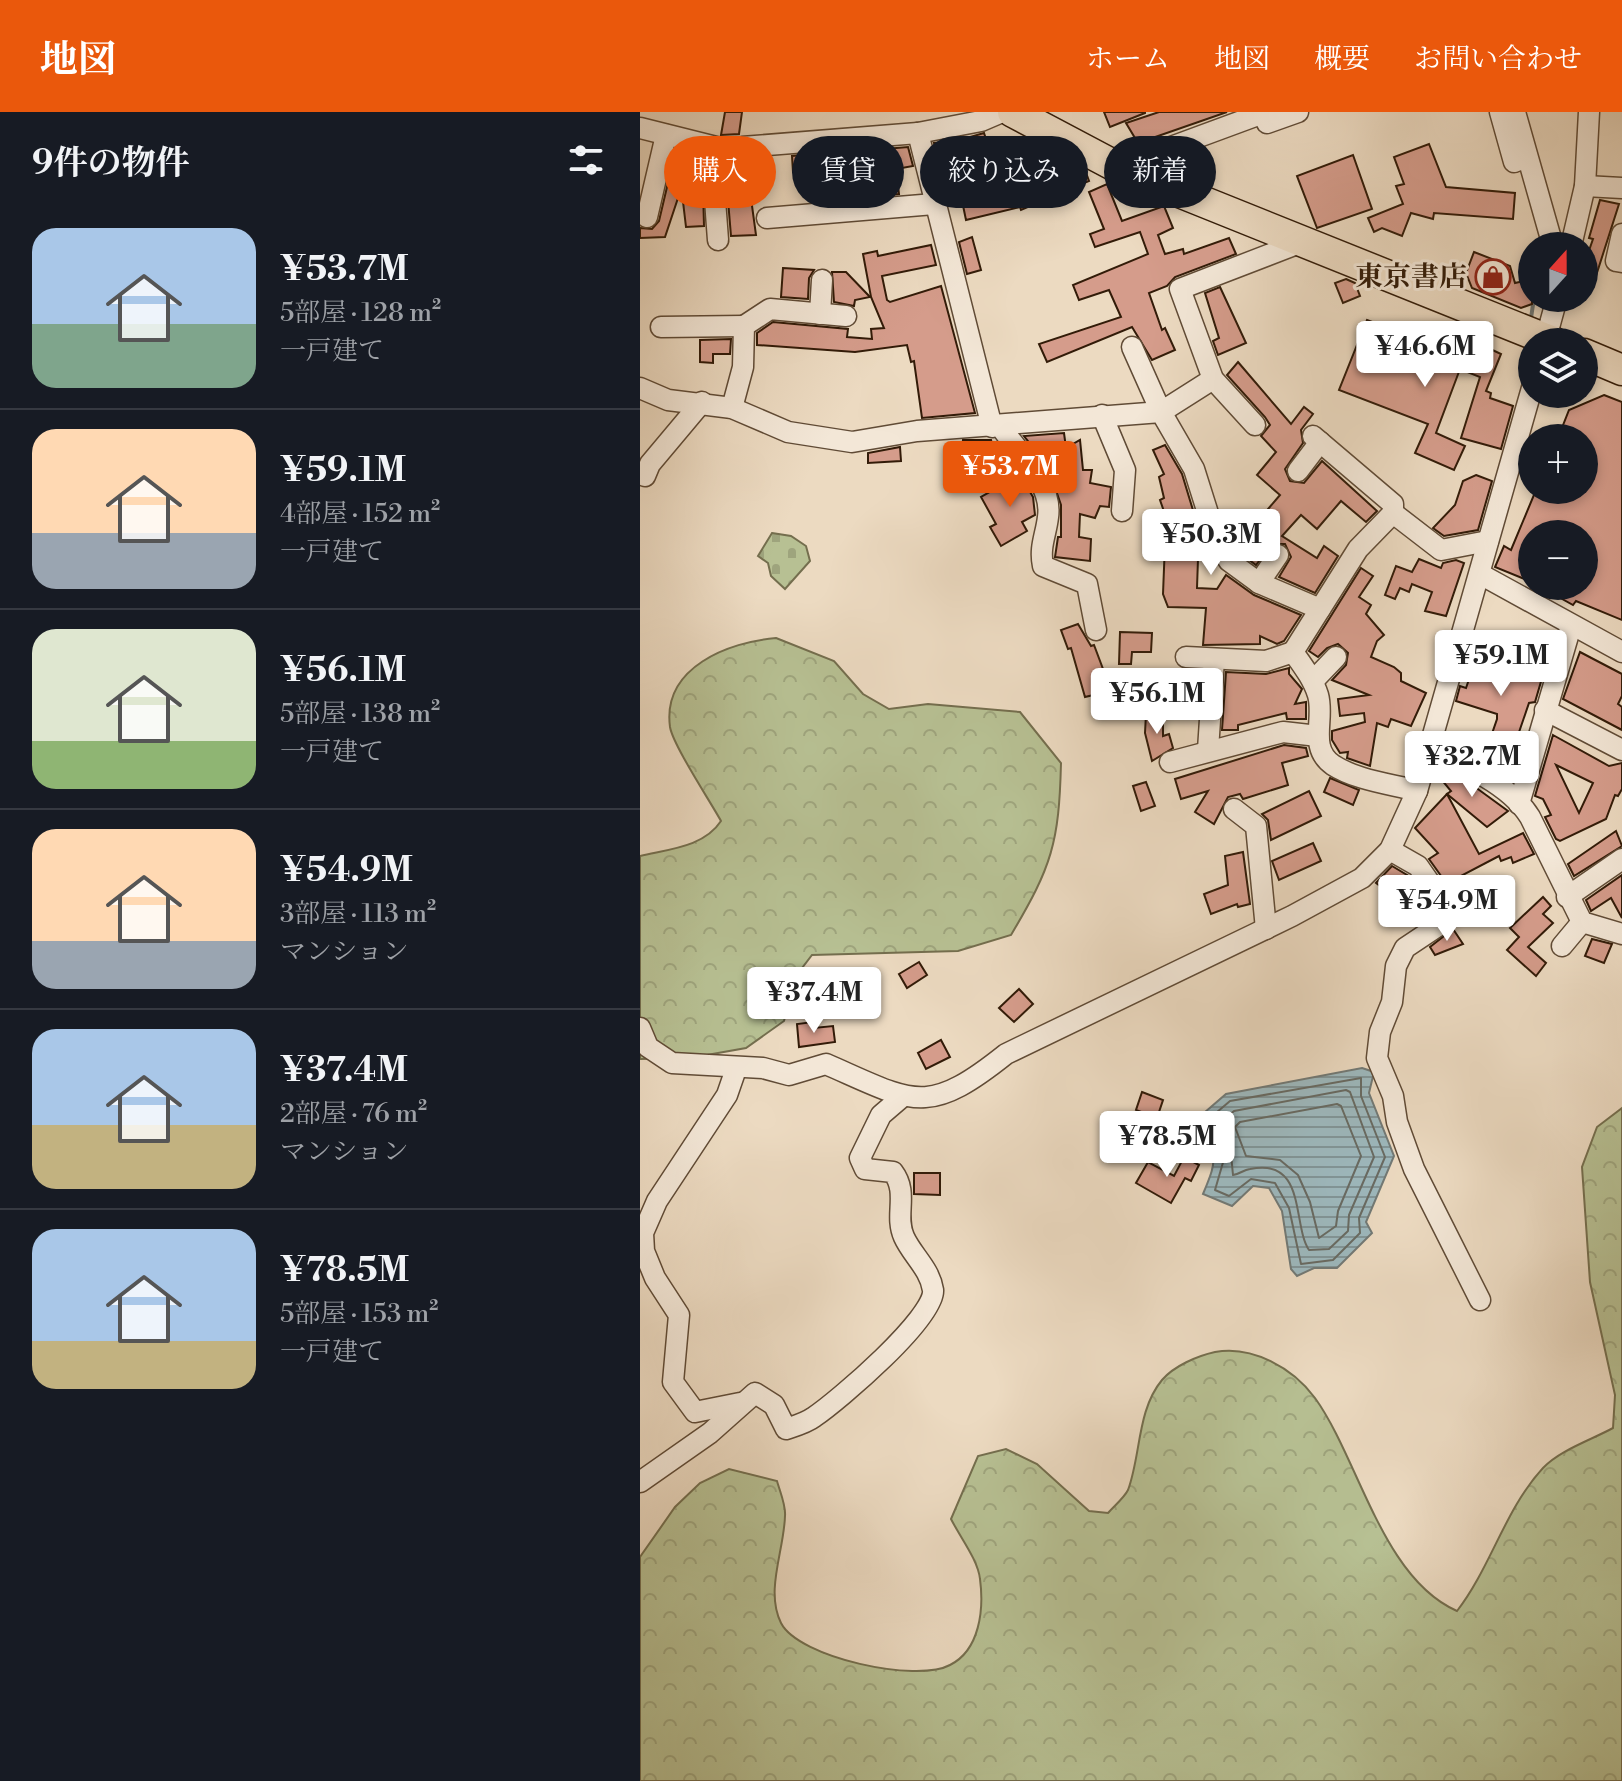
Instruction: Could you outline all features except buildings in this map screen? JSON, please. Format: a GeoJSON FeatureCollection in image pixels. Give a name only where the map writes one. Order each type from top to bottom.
{"type":"FeatureCollection","features":[{"type":"Feature","properties":{"kind":"highway"},"geometry":{"type":"LineString","coordinates":[[1013,112],[1104,160]]}},
{"type":"Feature","properties":{"kind":"highway"},"geometry":{"type":"LineString","coordinates":[[1216,207],[1518,329]]}},
{"type":"Feature","properties":{"kind":"highway"},"geometry":{"type":"LineString","coordinates":[[1598,360],[1622,370]]}},
{"type":"Feature","properties":{"kind":"street"},"geometry":{"type":"LineString","coordinates":[[776,144],[918,133],[981,121],[1002,112]]}},
{"type":"Feature","properties":{"kind":"street"},"geometry":{"type":"LineString","coordinates":[[1210,136],[1267,117],[1298,112]]}},
{"type":"Feature","properties":{"kind":"street"},"geometry":{"type":"LineString","coordinates":[[1500,112],[1514,162],[1527,157]]}},
{"type":"Feature","properties":{"kind":"street"},"geometry":{"type":"LineString","coordinates":[[1515,112],[1549,232]]}},
{"type":"Feature","properties":{"kind":"street"},"geometry":{"type":"LineString","coordinates":[[1574,232],[1585,186],[1589,112]]}},
{"type":"Feature","properties":{"kind":"street"},"geometry":{"type":"LineString","coordinates":[[640,128],[670,136]]}},
{"type":"Feature","properties":{"kind":"street"},"geometry":{"type":"LineString","coordinates":[[918,133],[920,142]]}},
{"type":"Feature","properties":{"kind":"street"},"geometry":{"type":"LineString","coordinates":[[647,217],[666,135]]}},
{"type":"Feature","properties":{"kind":"street"},"geometry":{"type":"LineString","coordinates":[[1585,186],[1622,188]]}},
{"type":"Feature","properties":{"kind":"street"},"geometry":{"type":"LineString","coordinates":[[767,218],[920,205]]}},
{"type":"Feature","properties":{"kind":"street"},"geometry":{"type":"LineString","coordinates":[[716,208],[718,240]]}},
{"type":"Feature","properties":{"kind":"street"},"geometry":{"type":"LineString","coordinates":[[935,208],[996,426],[1049,500],[1048,519],[1041,541],[1043,566],[1087,584],[1096,630]]}},
{"type":"Feature","properties":{"kind":"street"},"geometry":{"type":"LineString","coordinates":[[1622,234],[1616,261],[1622,262]]}},
{"type":"Feature","properties":{"kind":"street"},"geometry":{"type":"LineString","coordinates":[[1255,425],[1213,379],[1180,289],[1302,242]]}},
{"type":"Feature","properties":{"kind":"street"},"geometry":{"type":"LineString","coordinates":[[820,314],[822,280]]}},
{"type":"Feature","properties":{"kind":"street"},"geometry":{"type":"LineString","coordinates":[[661,327],[744,326],[770,309],[846,316]]}},
{"type":"Feature","properties":{"kind":"street"},"geometry":{"type":"LineString","coordinates":[[732,408],[743,367],[744,326]]}},
{"type":"Feature","properties":{"kind":"street"},"geometry":{"type":"LineString","coordinates":[[1132,347],[1161,412],[1194,469],[1217,542],[1229,561],[1259,583],[1320,609]]}},
{"type":"Feature","properties":{"kind":"street"},"geometry":{"type":"LineString","coordinates":[[640,388],[668,400],[732,408],[788,432],[828,441],[870,441],[917,431],[1161,412],[1213,379]]}},
{"type":"Feature","properties":{"kind":"street"},"geometry":{"type":"LineString","coordinates":[[645,476],[650,464],[702,402]]}},
{"type":"Feature","properties":{"kind":"street"},"geometry":{"type":"LineString","coordinates":[[640,1028],[648,1047],[672,1063],[736,1069],[763,1068],[789,1075],[826,1064],[902,1097],[939,1097],[974,1079],[1006,1054],[1266,929],[1362,878],[1381,863],[1390,850],[1402,830],[1417,791],[1526,408]]}},
{"type":"Feature","properties":{"kind":"street"},"geometry":{"type":"LineString","coordinates":[[1102,415],[1125,470],[1122,511]]}},
{"type":"Feature","properties":{"kind":"street"},"geometry":{"type":"LineString","coordinates":[[1186,657],[1266,661],[1293,652],[1358,549],[1393,513],[1393,504],[1317,439],[1298,471]]}},
{"type":"Feature","properties":{"kind":"street"},"geometry":{"type":"LineString","coordinates":[[1393,513],[1441,550],[1488,541]]}},
{"type":"Feature","properties":{"kind":"street"},"geometry":{"type":"LineString","coordinates":[[1259,583],[1278,555]]}},
{"type":"Feature","properties":{"kind":"street"},"geometry":{"type":"LineString","coordinates":[[1480,574],[1622,652]]}},
{"type":"Feature","properties":{"kind":"street"},"geometry":{"type":"LineString","coordinates":[[1519,804],[1571,626]]}},
{"type":"Feature","properties":{"kind":"street"},"geometry":{"type":"LineString","coordinates":[[1293,652],[1313,681],[1320,704],[1318,736],[1325,758],[1333,765],[1417,791]]}},
{"type":"Feature","properties":{"kind":"street"},"geometry":{"type":"LineString","coordinates":[[1313,681],[1336,657]]}},
{"type":"Feature","properties":{"kind":"street"},"geometry":{"type":"LineString","coordinates":[[1208,750],[1214,659]]}},
{"type":"Feature","properties":{"kind":"street"},"geometry":{"type":"LineString","coordinates":[[1545,710],[1622,750]]}},
{"type":"Feature","properties":{"kind":"street"},"geometry":{"type":"LineString","coordinates":[[1170,762],[1283,732],[1318,736]]}},
{"type":"Feature","properties":{"kind":"street"},"geometry":{"type":"LineString","coordinates":[[1429,752],[1465,763],[1519,804],[1530,817],[1582,922],[1622,934]]}},
{"type":"Feature","properties":{"kind":"street"},"geometry":{"type":"LineString","coordinates":[[1234,809],[1256,826],[1266,929]]}},
{"type":"Feature","properties":{"kind":"street"},"geometry":{"type":"LineString","coordinates":[[1390,850],[1418,866],[1441,899],[1445,915],[1441,924],[1405,948],[1396,966],[1392,1002],[1380,1032],[1377,1058],[1393,1096],[1397,1122],[1414,1169],[1480,1300]]}},
{"type":"Feature","properties":{"kind":"street"},"geometry":{"type":"LineString","coordinates":[[1567,897],[1622,859]]}},
{"type":"Feature","properties":{"kind":"street"},"geometry":{"type":"LineString","coordinates":[[1562,946],[1582,922]]}},
{"type":"Feature","properties":{"kind":"street"},"geometry":{"type":"LineString","coordinates":[[736,1069],[727,1095],[657,1201],[643,1233],[644,1251],[655,1278],[679,1315],[673,1382],[695,1412],[740,1403]]}},
{"type":"Feature","properties":{"kind":"street"},"geometry":{"type":"LineString","coordinates":[[640,1482],[710,1433],[740,1403],[755,1393],[774,1405],[786,1429],[813,1419],[909,1335],[926,1314],[934,1293],[929,1277],[902,1234],[902,1184],[893,1172],[865,1169],[860,1158],[881,1115],[902,1097]]}},
{"type":"Feature","properties":{"kind":"green space"},"geometry":{"type":"Polygon","coordinates":[[[772,533],[791,536],[806,546],[810,561],[785,589],[771,576],[768,563],[758,556],[772,533]]]}},
{"type":"Feature","properties":{"kind":"green space"},"geometry":{"type":"Polygon","coordinates":[[[776,638],[834,661],[863,694],[889,709],[928,704],[1020,712],[1061,763],[1058,814],[1051,853],[1036,890],[1011,935],[958,951],[812,955],[796,976],[784,1021],[746,1048],[690,1058],[640,1059],[640,856],[696,842],[721,821],[673,735],[670,706],[677,688],[702,662],[738,645],[776,638]]]}},
{"type":"Feature","properties":{"kind":"green space"},"geometry":{"type":"Polygon","coordinates":[[[1622,1108],[1622,1781],[640,1781],[640,1557],[675,1507],[700,1483],[729,1469],[777,1481],[785,1516],[775,1598],[781,1623],[792,1636],[810,1647],[860,1664],[887,1669],[934,1670],[960,1658],[978,1628],[981,1603],[979,1572],[951,1519],[978,1456],[1006,1449],[1037,1464],[1089,1511],[1108,1513],[1128,1490],[1144,1419],[1154,1392],[1162,1380],[1179,1366],[1215,1352],[1243,1352],[1271,1361],[1306,1387],[1331,1423],[1374,1515],[1409,1572],[1431,1595],[1457,1611],[1518,1501],[1543,1468],[1567,1451],[1613,1428],[1615,1395],[1590,1282],[1582,1167],[1597,1127],[1622,1108]]]}},
{"type":"Feature","properties":{"kind":"water"},"geometry":{"type":"Polygon","coordinates":[[[1362,1068],[1374,1072],[1369,1093],[1394,1156],[1366,1222],[1372,1233],[1337,1268],[1314,1268],[1297,1276],[1291,1269],[1282,1211],[1269,1188],[1253,1186],[1232,1206],[1203,1194],[1212,1171],[1213,1156],[1190,1125],[1226,1094],[1362,1068]]]}},
{"type":"Feature","properties":{"kind":"waterway"},"geometry":{"type":"LineString","coordinates":[[1531,318],[1532,312]]}},
{"type":"Feature","properties":{"kind":"place","name":"東京書店"},"geometry":{"type":"Point","coordinates":[1493,277]}}]}
